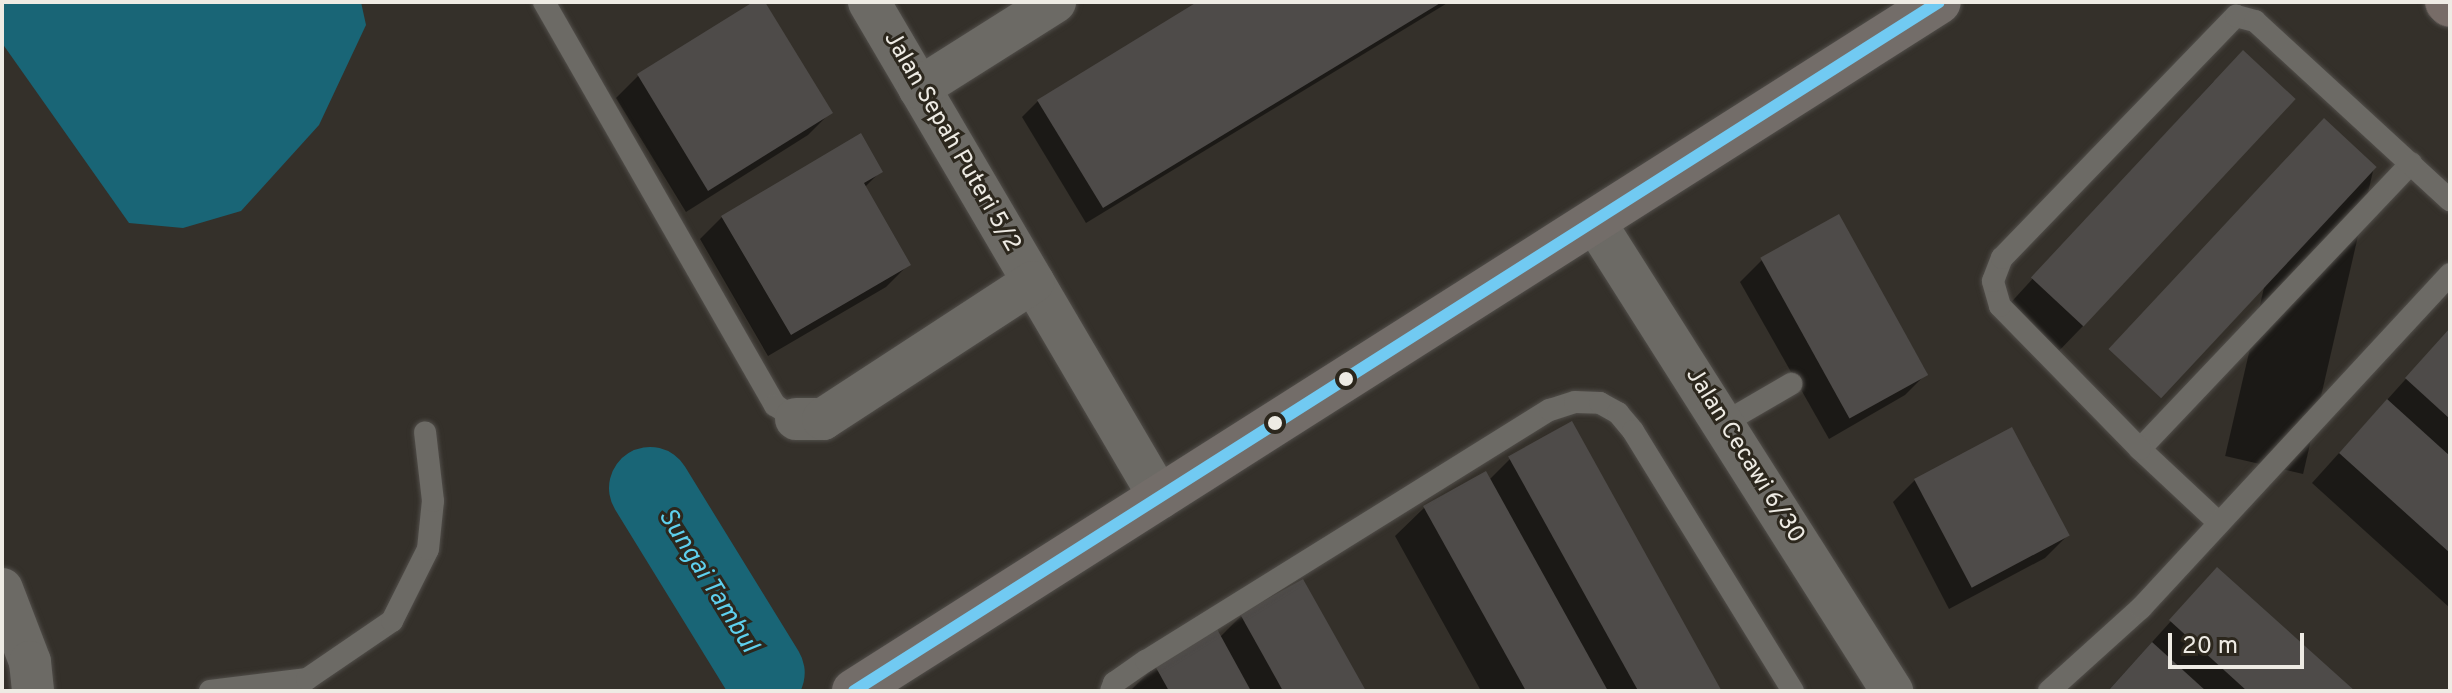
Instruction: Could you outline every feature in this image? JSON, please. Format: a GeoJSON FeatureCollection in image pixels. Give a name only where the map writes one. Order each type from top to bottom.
{"type":"FeatureCollection","features":[{"type":"Feature","properties":{"kind":"street","name":"Jalan Sepah Puteri 5/2"},"geometry":{"type":"LineString","coordinates":[[869,2],[1160,498]]}},
{"type":"Feature","properties":{"kind":"street"},"geometry":{"type":"LineString","coordinates":[[919,88],[1055,2]]}},
{"type":"Feature","properties":{"kind":"street"},"geometry":{"type":"LineString","coordinates":[[854,691],[1939,2]]}},
{"type":"Feature","properties":{"kind":"street","name":"Jalan Cecawi 6/30"},"geometry":{"type":"LineString","coordinates":[[1594,221],[1892,691]]}},
{"type":"Feature","properties":{"kind":"street"},"geometry":{"type":"LineString","coordinates":[[796,419],[823,419],[1033,282]]}},
{"type":"Feature","properties":{"kind":"street"},"geometry":{"type":"LineString","coordinates":[[2,589],[30,662],[33,691]]}},
{"type":"Feature","properties":{"kind":"lane"},"geometry":{"type":"LineString","coordinates":[[544,2],[775,405],[796,419]]}},
{"type":"Feature","properties":{"kind":"lane"},"geometry":{"type":"LineString","coordinates":[[2219,523],[2140,449],[2000,306],[1993,281],[2002,258],[2236,16],[2255,21],[2450,200]]}},
{"type":"Feature","properties":{"kind":"lane"},"geometry":{"type":"LineString","coordinates":[[2140,449],[2411,163]]}},
{"type":"Feature","properties":{"kind":"lane"},"geometry":{"type":"LineString","coordinates":[[2049,691],[2141,608],[2450,274]]}},
{"type":"Feature","properties":{"kind":"lane"},"geometry":{"type":"LineString","coordinates":[[1724,423],[1791,384]]}},
{"type":"Feature","properties":{"kind":"lane"},"geometry":{"type":"LineString","coordinates":[[1111,691],[1114,683],[1186,636],[1550,410],[1575,402],[1600,403],[1618,413],[1633,431],[1793,691]]}},
{"type":"Feature","properties":{"kind":"lane"},"geometry":{"type":"LineString","coordinates":[[210,691],[307,679],[392,621],[428,549],[433,501],[425,432]]}},
{"type":"Feature","properties":{"kind":"water"},"geometry":{"type":"Polygon","coordinates":[[[2,2],[361,2],[366,25],[319,125],[241,211],[183,228],[129,223],[2,43],[2,2]]]}},
{"type":"Feature","properties":{"kind":"building"},"geometry":{"type":"Polygon","coordinates":[[[753,2],[765,2],[833,113],[708,191],[637,74],[753,2]]]}},
{"type":"Feature","properties":{"kind":"building"},"geometry":{"type":"Polygon","coordinates":[[[1197,2],[1442,2],[1103,208],[1037,100],[1197,2]]]}},
{"type":"Feature","properties":{"kind":"building"},"geometry":{"type":"Polygon","coordinates":[[[2243,50],[2296,99],[2084,327],[2031,277],[2243,50]]]}},
{"type":"Feature","properties":{"kind":"building"},"geometry":{"type":"Polygon","coordinates":[[[2324,118],[2377,167],[2161,398],[2108,349],[2324,118]]]}},
{"type":"Feature","properties":{"kind":"building"},"geometry":{"type":"Polygon","coordinates":[[[861,133],[883,172],[864,183],[911,265],[791,335],[721,216],[861,133]]]}},
{"type":"Feature","properties":{"kind":"building"},"geometry":{"type":"Polygon","coordinates":[[[1839,214],[1928,375],[1849,419],[1760,258],[1839,214]]]}},
{"type":"Feature","properties":{"kind":"building"},"geometry":{"type":"Polygon","coordinates":[[[2450,328],[2450,419],[2405,378],[2450,328]]]}},
{"type":"Feature","properties":{"kind":"building"},"geometry":{"type":"Polygon","coordinates":[[[2387,399],[2450,456],[2450,553],[2339,453],[2387,399]]]}},
{"type":"Feature","properties":{"kind":"building"},"geometry":{"type":"Polygon","coordinates":[[[1572,421],[1722,691],[1638,691],[1508,456],[1572,421]]]}},
{"type":"Feature","properties":{"kind":"building"},"geometry":{"type":"Polygon","coordinates":[[[2012,427],[2070,536],[1972,588],[1914,479],[2012,427]]]}},
{"type":"Feature","properties":{"kind":"building"},"geometry":{"type":"Polygon","coordinates":[[[1486,471],[1608,691],[1526,691],[1423,506],[1486,471]]]}},
{"type":"Feature","properties":{"kind":"building"},"geometry":{"type":"Polygon","coordinates":[[[2217,567],[2355,691],[2247,691],[2169,620],[2217,567]]]}},
{"type":"Feature","properties":{"kind":"building"},"geometry":{"type":"Polygon","coordinates":[[[1303,579],[1366,691],[1283,691],[1240,614],[1303,579]]]}},
{"type":"Feature","properties":{"kind":"building"},"geometry":{"type":"Polygon","coordinates":[[[1217,629],[1251,691],[1169,691],[1154,664],[1217,629]]]}},
{"type":"Feature","properties":{"kind":"building"},"geometry":{"type":"Polygon","coordinates":[[[2152,642],[2206,691],[2108,691],[2152,642]]]}},
{"type":"Feature","properties":{"kind":"waterway","name":"Sungai Tambul"},"geometry":{"type":"LineString","coordinates":[[650,488],[764,673]]}},
{"type":"Feature","properties":{"kind":"transit line"},"geometry":{"type":"LineString","coordinates":[[854,691],[1939,2]]}}]}
